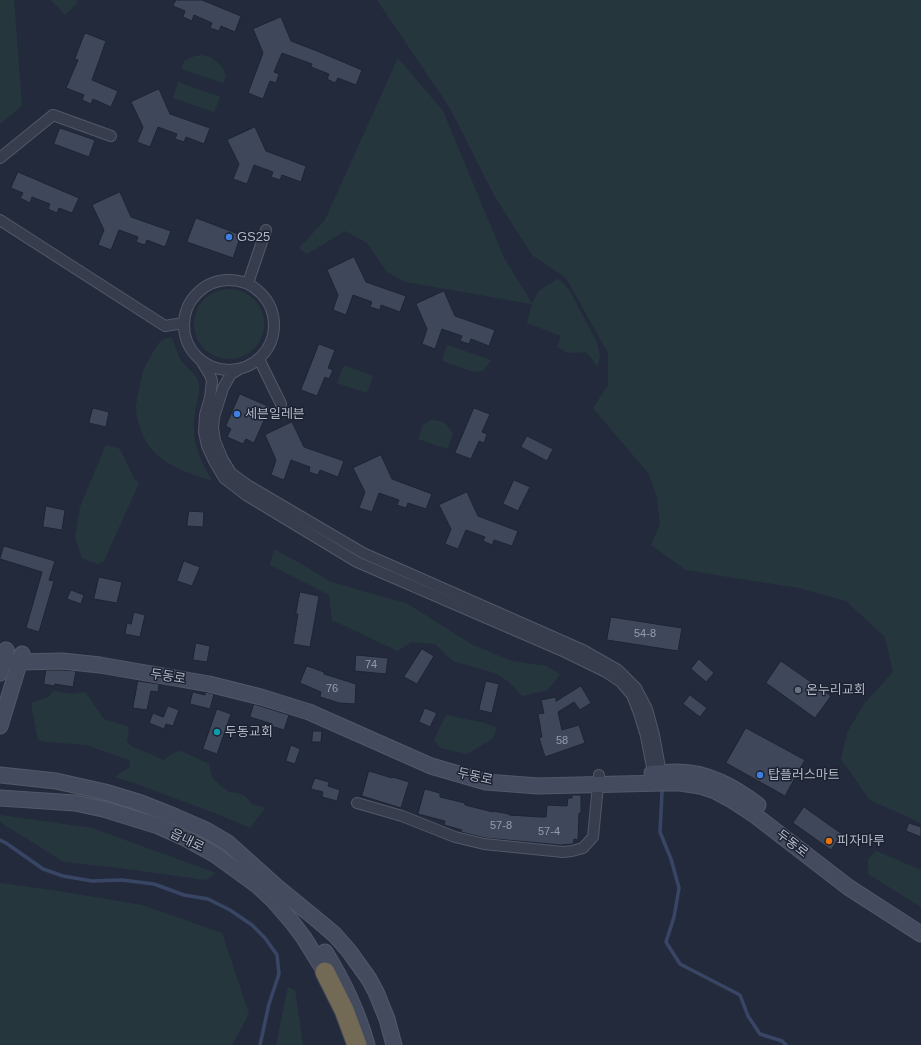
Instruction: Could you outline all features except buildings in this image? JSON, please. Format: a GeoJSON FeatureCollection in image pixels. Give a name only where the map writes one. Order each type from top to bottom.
{"type":"FeatureCollection","features":[{"type":"Feature","properties":{"kind":"highway"},"geometry":{"type":"LineString","coordinates":[[325,972],[341,1011],[348,1045]]}},
{"type":"Feature","properties":{"kind":"highway"},"geometry":{"type":"LineString","coordinates":[[325,972],[344,1010],[358,1045]]}},
{"type":"Feature","properties":{"kind":"street"},"geometry":{"type":"LineString","coordinates":[[0,158],[53,116],[111,136]]}},
{"type":"Feature","properties":{"kind":"street"},"geometry":{"type":"LineString","coordinates":[[0,220],[165,326],[183,323]]}},
{"type":"Feature","properties":{"kind":"street"},"geometry":{"type":"LineString","coordinates":[[248,283],[266,230]]}},
{"type":"Feature","properties":{"kind":"street"},"geometry":{"type":"LineString","coordinates":[[234,279],[248,283],[261,291],[270,304],[275,318],[274,333],[269,348],[259,359],[249,366],[231,374],[223,388],[214,417],[213,428],[215,441],[223,460],[231,473],[249,486],[363,553],[583,650],[618,670],[636,688],[647,709],[654,735],[658,778],[639,713],[632,695],[621,682],[606,672],[565,652],[357,562],[246,495],[224,478],[207,446],[204,432],[205,415],[210,398],[212,381],[202,362],[192,351],[185,338],[183,323],[186,308],[194,295],[205,286],[219,280],[234,279]]}},
{"type":"Feature","properties":{"kind":"street"},"geometry":{"type":"LineString","coordinates":[[259,359],[281,404]]}},
{"type":"Feature","properties":{"kind":"street"},"geometry":{"type":"LineString","coordinates":[[202,362],[213,368],[238,370]]}},
{"type":"Feature","properties":{"kind":"street","name":"두동로"},"geometry":{"type":"LineString","coordinates":[[2,658],[23,663],[92,658],[210,679],[256,690],[317,708],[435,758],[490,772],[539,777],[599,780],[658,778],[700,786],[715,791],[730,799],[756,816],[848,887],[921,934]]}},
{"type":"Feature","properties":{"kind":"street"},"geometry":{"type":"LineString","coordinates":[[0,726],[23,663]]}},
{"type":"Feature","properties":{"kind":"street"},"geometry":{"type":"LineString","coordinates":[[0,764],[8,771],[48,777],[56,780]]}},
{"type":"Feature","properties":{"kind":"street","name":"두동로"},"geometry":{"type":"LineString","coordinates":[[658,778],[678,772],[714,778],[756,804],[851,878],[921,923]]}},
{"type":"Feature","properties":{"kind":"street","name":"읍내로"},"geometry":{"type":"LineString","coordinates":[[0,775],[56,780],[105,792],[141,803],[176,817],[206,830],[228,843],[277,887]]}},
{"type":"Feature","properties":{"kind":"street"},"geometry":{"type":"LineString","coordinates":[[357,803],[402,816],[455,837],[484,844],[572,852],[583,848],[593,837],[599,780]]}},
{"type":"Feature","properties":{"kind":"street","name":"읍내로"},"geometry":{"type":"LineString","coordinates":[[0,798],[75,803],[103,809],[158,826],[185,838],[214,854],[253,882],[273,900],[304,938],[325,972]]}},
{"type":"Feature","properties":{"kind":"street"},"geometry":{"type":"LineString","coordinates":[[277,887],[303,918],[331,961],[354,1008],[367,1045]]}},
{"type":"Feature","properties":{"kind":"street"},"geometry":{"type":"LineString","coordinates":[[277,887],[335,935],[349,951],[369,979],[376,992],[394,1045]]}},
{"type":"Feature","properties":{"kind":"shaded area"},"geometry":{"type":"Polygon","coordinates":[[[0,0],[14,0],[22,106],[0,124],[0,0]]]}},
{"type":"Feature","properties":{"kind":"shaded area"},"geometry":{"type":"Polygon","coordinates":[[[51,0],[76,0],[78,2],[65,15],[51,0]]]}},
{"type":"Feature","properties":{"kind":"shaded area"},"geometry":{"type":"Polygon","coordinates":[[[377,0],[921,0],[921,823],[870,800],[841,759],[848,731],[864,704],[893,672],[885,637],[846,601],[800,588],[686,570],[651,545],[660,524],[657,497],[649,474],[593,408],[608,385],[608,353],[566,278],[532,255],[494,195],[450,108],[377,0]]]}},
{"type":"Feature","properties":{"kind":"shaded area"},"geometry":{"type":"Polygon","coordinates":[[[202,55],[210,57],[222,66],[226,75],[223,83],[182,69],[184,61],[195,56],[202,55]]]}},
{"type":"Feature","properties":{"kind":"shaded area"},"geometry":{"type":"Polygon","coordinates":[[[398,58],[443,111],[504,258],[532,303],[539,291],[549,284],[558,279],[564,284],[571,293],[597,343],[600,357],[597,367],[586,352],[569,353],[557,347],[561,336],[527,323],[532,304],[406,282],[387,272],[367,243],[345,231],[307,254],[299,248],[325,220],[398,58]]]}},
{"type":"Feature","properties":{"kind":"shaded area"},"geometry":{"type":"Polygon","coordinates":[[[178,82],[220,97],[214,112],[173,98],[178,82]]]}},
{"type":"Feature","properties":{"kind":"shaded area"},"geometry":{"type":"Polygon","coordinates":[[[229,289],[242,292],[254,299],[261,311],[264,324],[261,337],[254,349],[242,356],[229,359],[216,356],[204,349],[197,337],[194,324],[197,311],[204,299],[216,292],[229,289]]]}},
{"type":"Feature","properties":{"kind":"shaded area"},"geometry":{"type":"Polygon","coordinates":[[[171,337],[181,360],[198,381],[199,392],[194,421],[195,439],[199,456],[212,481],[167,463],[159,457],[147,443],[138,421],[136,405],[144,369],[160,342],[171,337]]]}},
{"type":"Feature","properties":{"kind":"shaded area"},"geometry":{"type":"Polygon","coordinates":[[[447,345],[491,360],[483,371],[474,372],[442,361],[447,345]]]}},
{"type":"Feature","properties":{"kind":"shaded area"},"geometry":{"type":"Polygon","coordinates":[[[344,365],[373,376],[367,393],[337,383],[344,365]]]}},
{"type":"Feature","properties":{"kind":"shaded area"},"geometry":{"type":"Polygon","coordinates":[[[431,420],[445,423],[453,434],[447,449],[418,439],[423,425],[431,420]]]}},
{"type":"Feature","properties":{"kind":"shaded area"},"geometry":{"type":"Polygon","coordinates":[[[106,445],[120,449],[135,480],[139,483],[104,561],[98,564],[82,558],[75,537],[80,507],[106,445]]]}},
{"type":"Feature","properties":{"kind":"shaded area"},"geometry":{"type":"Polygon","coordinates":[[[274,549],[331,582],[408,604],[473,645],[512,661],[546,666],[560,674],[548,690],[522,696],[509,682],[495,673],[453,661],[435,644],[411,642],[398,651],[332,620],[329,595],[270,565],[274,549]]]}},
{"type":"Feature","properties":{"kind":"shaded area"},"geometry":{"type":"Polygon","coordinates":[[[53,691],[74,694],[85,692],[104,719],[129,727],[127,741],[131,746],[164,760],[173,753],[181,751],[209,764],[212,778],[229,792],[238,793],[245,796],[252,804],[265,808],[250,828],[220,815],[114,777],[130,767],[129,760],[86,745],[38,740],[31,703],[49,697],[53,691]]]}},
{"type":"Feature","properties":{"kind":"shaded area"},"geometry":{"type":"Polygon","coordinates":[[[446,715],[485,723],[497,728],[492,739],[467,754],[440,748],[434,740],[446,715]]]}},
{"type":"Feature","properties":{"kind":"shaded area"},"geometry":{"type":"Polygon","coordinates":[[[0,815],[92,828],[216,873],[206,880],[64,862],[0,822],[0,815]]]}},
{"type":"Feature","properties":{"kind":"shaded area"},"geometry":{"type":"Polygon","coordinates":[[[876,851],[921,870],[921,907],[868,874],[868,859],[876,851]]]}},
{"type":"Feature","properties":{"kind":"shaded area"},"geometry":{"type":"Polygon","coordinates":[[[0,883],[142,905],[222,933],[249,1014],[232,1045],[0,1045],[0,883]]]}},
{"type":"Feature","properties":{"kind":"shaded area"},"geometry":{"type":"Polygon","coordinates":[[[288,987],[295,990],[303,1045],[276,1045],[288,987]]]}},
{"type":"Feature","properties":{"kind":"waterway"},"geometry":{"type":"LineString","coordinates":[[662,792],[660,832],[671,859],[679,888],[674,917],[666,942],[680,964],[740,995],[748,1016],[760,1034],[782,1041],[786,1045]]}},
{"type":"Feature","properties":{"kind":"waterway"},"geometry":{"type":"LineString","coordinates":[[0,840],[43,869],[63,876],[92,881],[122,880],[154,884],[184,895],[208,899],[230,910],[252,925],[265,938],[277,955],[279,974],[269,1004],[260,1045]]}},
{"type":"Feature","properties":{"kind":"place","name":"GS25"},"geometry":{"type":"Point","coordinates":[229,237]}},
{"type":"Feature","properties":{"kind":"place","name":"세븐일레븐"},"geometry":{"type":"Point","coordinates":[237,414]}},
{"type":"Feature","properties":{"kind":"place","name":"온누리교회"},"geometry":{"type":"Point","coordinates":[798,690]}},
{"type":"Feature","properties":{"kind":"place","name":"두동교회"},"geometry":{"type":"Point","coordinates":[217,732]}},
{"type":"Feature","properties":{"kind":"place","name":"탑플러스마트"},"geometry":{"type":"Point","coordinates":[760,775]}},
{"type":"Feature","properties":{"kind":"place","name":"피자마루"},"geometry":{"type":"Point","coordinates":[829,841]}}]}
